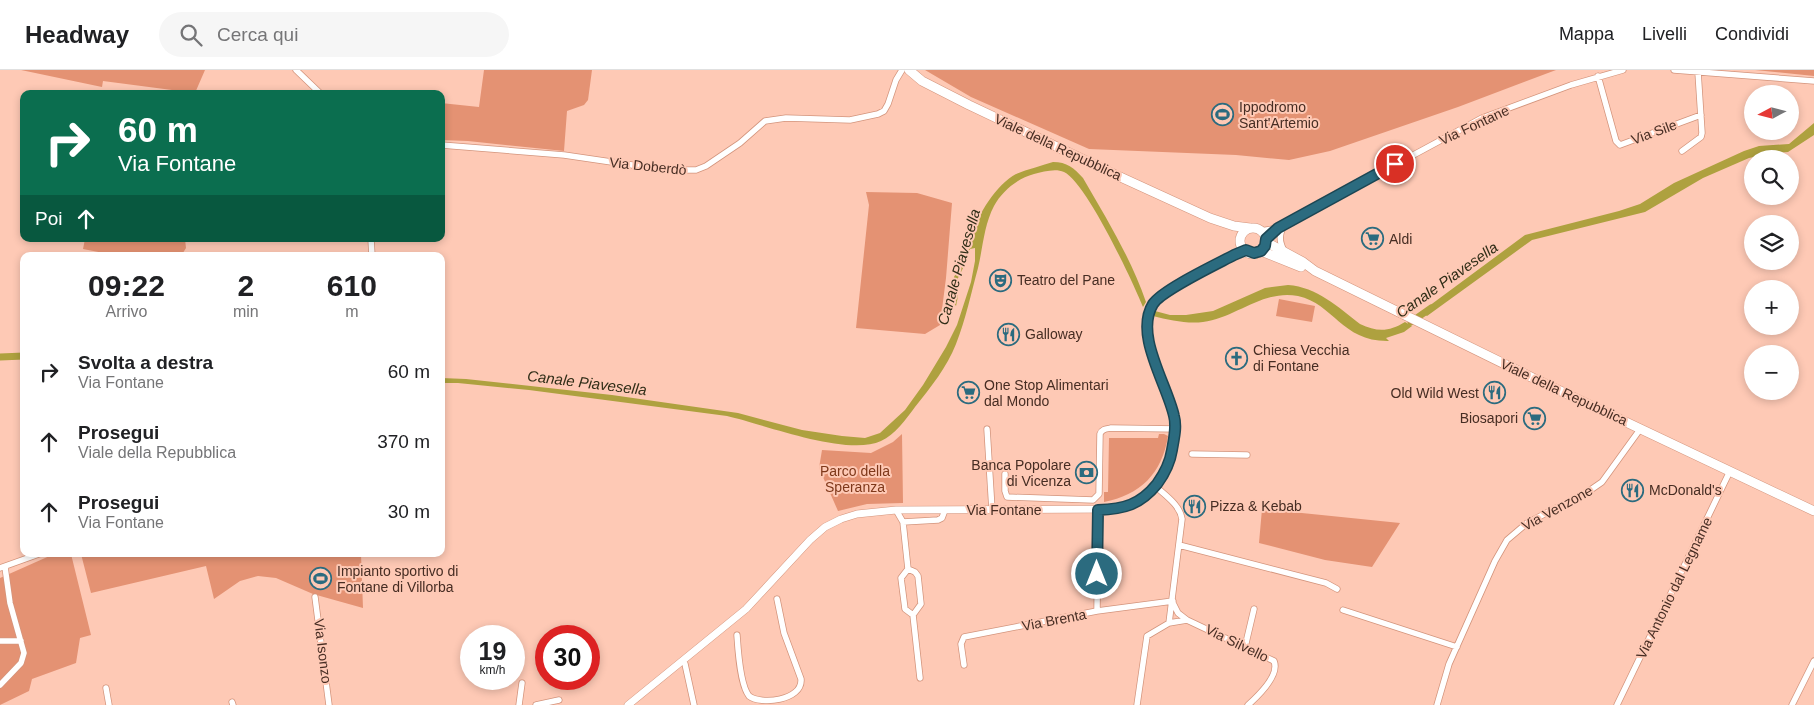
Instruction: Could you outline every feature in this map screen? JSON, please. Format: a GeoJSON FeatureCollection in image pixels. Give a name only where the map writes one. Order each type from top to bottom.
{"type":"FeatureCollection","features":[{"type":"Feature","properties":{"kind":"main road","name":"Viale della Repubblica"},"geometry":{"type":"LineString","coordinates":[[909,70],[922,81],[977,109],[1210,218],[1234,226],[1250,228],[1285,253],[1304,262],[1315,271]]}},
{"type":"Feature","properties":{"kind":"main road","name":"Viale della Repubblica"},"geometry":{"type":"LineString","coordinates":[[1210,218],[1254,253],[1261,251],[1315,271],[1410,316],[1532,378],[1814,511]]}},
{"type":"Feature","properties":{"kind":"main road"},"geometry":{"type":"LineString","coordinates":[[1243,244],[1244,232],[1250,228]]}},
{"type":"Feature","properties":{"kind":"main road"},"geometry":{"type":"LineString","coordinates":[[1261,251],[1264,237]]}},
{"type":"Feature","properties":{"kind":"street"},"geometry":{"type":"LineString","coordinates":[[296,70],[317,90]]}},
{"type":"Feature","properties":{"kind":"street","name":"Via Doberdò"},"geometry":{"type":"LineString","coordinates":[[445,145],[564,156],[660,170],[696,170],[706,166],[747,137],[765,121],[786,118],[850,120],[878,114],[884,111],[888,104],[896,80],[902,70]]}},
{"type":"Feature","properties":{"kind":"street","name":"Via Fontane"},"geometry":{"type":"LineString","coordinates":[[1264,237],[1281,226],[1482,118],[1598,76],[1623,70]]}},
{"type":"Feature","properties":{"kind":"street"},"geometry":{"type":"LineString","coordinates":[[1674,70],[1814,82]]}},
{"type":"Feature","properties":{"kind":"street","name":"Via Sile"},"geometry":{"type":"LineString","coordinates":[[1682,151],[1701,137],[1698,72]]}},
{"type":"Feature","properties":{"kind":"street","name":"Via Sile"},"geometry":{"type":"LineString","coordinates":[[1598,76],[1616,141],[1620,145],[1701,115]]}},
{"type":"Feature","properties":{"kind":"street"},"geometry":{"type":"LineString","coordinates":[[1281,226],[1280,240],[1285,253]]}},
{"type":"Feature","properties":{"kind":"street","name":"Via Fontane"},"geometry":{"type":"LineString","coordinates":[[628,705],[746,609],[810,540],[825,527],[841,519],[870,511],[896,510],[1069,511],[1118,509],[1133,505],[1148,494],[1165,473],[1172,453],[1176,429],[1174,415],[1147,335],[1148,316],[1152,305],[1165,293],[1234,255],[1243,244]]}},
{"type":"Feature","properties":{"kind":"street","name":"Via Venzone"},"geometry":{"type":"LineString","coordinates":[[1437,705],[1443,679],[1456,648],[1495,561],[1507,540],[1527,523],[1589,491],[1602,482],[1641,428]]}},
{"type":"Feature","properties":{"kind":"street"},"geometry":{"type":"LineString","coordinates":[[987,429],[992,510]]}},
{"type":"Feature","properties":{"kind":"street"},"geometry":{"type":"LineString","coordinates":[[1005,474],[1005,491],[1007,496],[1094,500],[1099,494],[1100,434],[1104,429],[1176,429]]}},
{"type":"Feature","properties":{"kind":"street"},"geometry":{"type":"LineString","coordinates":[[1192,454],[1247,455]]}},
{"type":"Feature","properties":{"kind":"street","name":"Via Antonio dal Legname"},"geometry":{"type":"LineString","coordinates":[[1616,705],[1730,471]]}},
{"type":"Feature","properties":{"kind":"street"},"geometry":{"type":"LineString","coordinates":[[1155,486],[1177,506],[1181,513],[1173,601],[1169,623]]}},
{"type":"Feature","properties":{"kind":"street"},"geometry":{"type":"LineString","coordinates":[[1069,511],[1070,499]]}},
{"type":"Feature","properties":{"kind":"street"},"geometry":{"type":"LineString","coordinates":[[896,510],[903,522],[908,569],[901,578],[904,606],[907,612],[913,615]]}},
{"type":"Feature","properties":{"kind":"street"},"geometry":{"type":"LineString","coordinates":[[903,522],[938,520],[942,518],[944,510]]}},
{"type":"Feature","properties":{"kind":"street"},"geometry":{"type":"LineString","coordinates":[[1097,611],[1098,510]]}},
{"type":"Feature","properties":{"kind":"street"},"geometry":{"type":"LineString","coordinates":[[1179,545],[1326,583],[1337,589]]}},
{"type":"Feature","properties":{"kind":"street"},"geometry":{"type":"LineString","coordinates":[[0,685],[21,663],[24,653],[2,567],[31,557]]}},
{"type":"Feature","properties":{"kind":"street"},"geometry":{"type":"LineString","coordinates":[[908,569],[918,576],[921,604],[913,615],[920,678]]}},
{"type":"Feature","properties":{"kind":"street","name":"Via Isonzo"},"geometry":{"type":"LineString","coordinates":[[315,597],[330,705]]}},
{"type":"Feature","properties":{"kind":"street"},"geometry":{"type":"LineString","coordinates":[[737,635],[744,684],[748,695],[755,702],[787,702],[798,692],[802,685],[784,633],[778,599]]}},
{"type":"Feature","properties":{"kind":"street"},"geometry":{"type":"LineString","coordinates":[[1173,601],[1178,613],[1186,620]]}},
{"type":"Feature","properties":{"kind":"street","name":"Via Brenta"},"geometry":{"type":"LineString","coordinates":[[964,665],[961,644],[964,637],[1097,611],[1173,601]]}},
{"type":"Feature","properties":{"kind":"street"},"geometry":{"type":"LineString","coordinates":[[1245,647],[1254,609]]}},
{"type":"Feature","properties":{"kind":"street"},"geometry":{"type":"LineString","coordinates":[[1343,610],[1456,648]]}},
{"type":"Feature","properties":{"kind":"street"},"geometry":{"type":"LineString","coordinates":[[1137,705],[1147,636],[1169,623],[1186,620]]}},
{"type":"Feature","properties":{"kind":"street","name":"Via Silvello"},"geometry":{"type":"LineString","coordinates":[[1186,620],[1274,661],[1276,667],[1265,687],[1248,705]]}},
{"type":"Feature","properties":{"kind":"street"},"geometry":{"type":"LineString","coordinates":[[0,640],[21,641]]}},
{"type":"Feature","properties":{"kind":"street"},"geometry":{"type":"LineString","coordinates":[[682,661],[685,664],[694,705]]}},
{"type":"Feature","properties":{"kind":"street"},"geometry":{"type":"LineString","coordinates":[[1792,705],[1814,661]]}},
{"type":"Feature","properties":{"kind":"street"},"geometry":{"type":"LineString","coordinates":[[106,688],[109,705]]}},
{"type":"Feature","properties":{"kind":"street"},"geometry":{"type":"LineString","coordinates":[[519,705],[521,690]]}},
{"type":"Feature","properties":{"kind":"street"},"geometry":{"type":"LineString","coordinates":[[536,705],[559,700]]}},
{"type":"Feature","properties":{"kind":"green space"},"geometry":{"type":"Polygon","coordinates":[[[21,70],[205,70],[196,90],[172,90],[103,81],[102,87],[21,70]]]}},
{"type":"Feature","properties":{"kind":"green space"},"geometry":{"type":"Polygon","coordinates":[[[484,70],[592,70],[588,100],[584,105],[567,111],[564,151],[445,140],[445,103],[479,107],[484,70]]]}},
{"type":"Feature","properties":{"kind":"green space","name":"Ippodromo Sant'Artemio"},"geometry":{"type":"Polygon","coordinates":[[[925,70],[1556,70],[1458,107],[1330,151],[1289,160],[1236,155],[1089,149],[971,97],[925,70]]]}},
{"type":"Feature","properties":{"kind":"green space"},"geometry":{"type":"Polygon","coordinates":[[[1755,70],[1814,70],[1814,76],[1755,70]]]}},
{"type":"Feature","properties":{"kind":"green space"},"geometry":{"type":"Polygon","coordinates":[[[866,192],[917,193],[952,203],[940,325],[925,334],[856,328],[869,205],[866,192]]]}},
{"type":"Feature","properties":{"kind":"green space"},"geometry":{"type":"Polygon","coordinates":[[[84,242],[185,242],[186,248],[184,252],[98,252],[83,249],[84,242]]]}},
{"type":"Feature","properties":{"kind":"green space"},"geometry":{"type":"Polygon","coordinates":[[[1279,299],[1315,306],[1312,322],[1276,316],[1279,299]]]}},
{"type":"Feature","properties":{"kind":"green space","name":"Parco della Speranza"},"geometry":{"type":"Polygon","coordinates":[[[902,434],[903,503],[867,504],[838,511],[819,468],[822,450],[871,453],[893,442],[902,434]]]}},
{"type":"Feature","properties":{"kind":"green space"},"geometry":{"type":"Polygon","coordinates":[[[1159,434],[1168,436],[1161,461],[1155,472],[1147,481],[1128,494],[1104,502],[1104,492],[1108,492],[1109,438],[1158,438],[1159,434]]]}},
{"type":"Feature","properties":{"kind":"green space"},"geometry":{"type":"Polygon","coordinates":[[[1262,509],[1400,523],[1372,567],[1325,560],[1259,543],[1262,509]]]}},
{"type":"Feature","properties":{"kind":"green space"},"geometry":{"type":"Polygon","coordinates":[[[47,557],[72,557],[91,635],[80,638],[76,663],[32,679],[29,691],[0,705],[0,578],[47,557]]]}},
{"type":"Feature","properties":{"kind":"green space","name":"Impianto sportivo di Fontane di Villorba"},"geometry":{"type":"Polygon","coordinates":[[[82,557],[361,557],[363,608],[313,594],[276,578],[258,576],[240,581],[214,599],[206,566],[91,593],[82,557]]]}},
{"type":"Feature","properties":{"kind":"shaded area"},"geometry":{"type":"Polygon","coordinates":[[[1814,123],[1814,135],[1791,150],[1747,150],[1759,146],[1789,144],[1794,140],[1799,140],[1799,136],[1814,123]]]}},
{"type":"Feature","properties":{"kind":"shaded area"},"geometry":{"type":"Polygon","coordinates":[[[1744,151],[1744,160],[1703,178],[1645,212],[1532,240],[1427,316],[1421,312],[1525,235],[1640,204],[1674,183],[1744,151]]]}},
{"type":"Feature","properties":{"kind":"shaded area"},"geometry":{"type":"Polygon","coordinates":[[[1053,162],[1062,163],[1070,166],[1083,178],[1117,238],[1146,302],[1143,307],[1108,234],[1084,194],[1073,180],[1064,172],[1057,170],[1041,172],[1022,179],[1001,195],[991,213],[966,316],[948,361],[933,384],[896,431],[881,441],[866,445],[848,445],[805,438],[727,416],[529,390],[445,383],[445,378],[466,379],[612,395],[738,413],[802,430],[842,436],[865,438],[880,433],[905,410],[923,385],[957,325],[971,282],[975,261],[975,248],[970,249],[956,282],[958,296],[956,306],[954,303],[954,277],[983,210],[1009,178],[1053,162]]]}},
{"type":"Feature","properties":{"kind":"shaded area"},"geometry":{"type":"Polygon","coordinates":[[[1288,285],[1318,294],[1366,327],[1383,330],[1394,328],[1405,322],[1412,326],[1404,332],[1386,338],[1389,341],[1373,340],[1360,336],[1310,300],[1298,296],[1285,295],[1261,300],[1227,315],[1203,322],[1184,322],[1153,316],[1155,311],[1170,315],[1186,315],[1213,311],[1265,288],[1288,285]]]}},
{"type":"Feature","properties":{"kind":"waterway","name":"Canale Piavesella"},"geometry":{"type":"LineString","coordinates":[[1411,322],[1431,308]]}},
{"type":"Feature","properties":{"kind":"waterway","name":"Canale Piavesella"},"geometry":{"type":"LineString","coordinates":[[0,357],[20,356]]}},
{"type":"Feature","properties":{"kind":"place","name":"Ippodromo Sant'Artemio"},"geometry":{"type":"Point","coordinates":[1223,115]}},
{"type":"Feature","properties":{"kind":"place","name":"Aldi"},"geometry":{"type":"Point","coordinates":[1373,239]}},
{"type":"Feature","properties":{"kind":"place","name":"Teatro del Pane"},"geometry":{"type":"Point","coordinates":[1001,280]}},
{"type":"Feature","properties":{"kind":"place","name":"Galloway"},"geometry":{"type":"Point","coordinates":[1009,334]}},
{"type":"Feature","properties":{"kind":"place","name":"Chiesa Vecchia di Fontane"},"geometry":{"type":"Point","coordinates":[1237,358]}},
{"type":"Feature","properties":{"kind":"place","name":"One Stop Alimentari dal Mondo"},"geometry":{"type":"Point","coordinates":[968,393]}},
{"type":"Feature","properties":{"kind":"place","name":"Old Wild West"},"geometry":{"type":"Point","coordinates":[1495,393]}},
{"type":"Feature","properties":{"kind":"place","name":"Biosapori"},"geometry":{"type":"Point","coordinates":[1534,418]}},
{"type":"Feature","properties":{"kind":"place","name":"Banca Popolare di Vicenza"},"geometry":{"type":"Point","coordinates":[1087,473]}},
{"type":"Feature","properties":{"kind":"place","name":"McDonald's"},"geometry":{"type":"Point","coordinates":[1633,490]}},
{"type":"Feature","properties":{"kind":"place","name":"Pizza & Kebab"},"geometry":{"type":"Point","coordinates":[1194,506]}},
{"type":"Feature","properties":{"kind":"place","name":"Impianto sportivo di Fontane di Villorba"},"geometry":{"type":"Point","coordinates":[321,579]}},
{"type":"Feature","properties":{"kind":"route"},"geometry":{"type":"LineString","coordinates":[[1097,574],[1098,510],[1118,509],[1133,505],[1148,494],[1165,473],[1172,453],[1176,429],[1174,415],[1149,344],[1146,328],[1148,316],[1154,302],[1165,293],[1234,255],[1246,250],[1250,253],[1258,253],[1265,246],[1266,239],[1278,228],[1395,164]]}}]}
